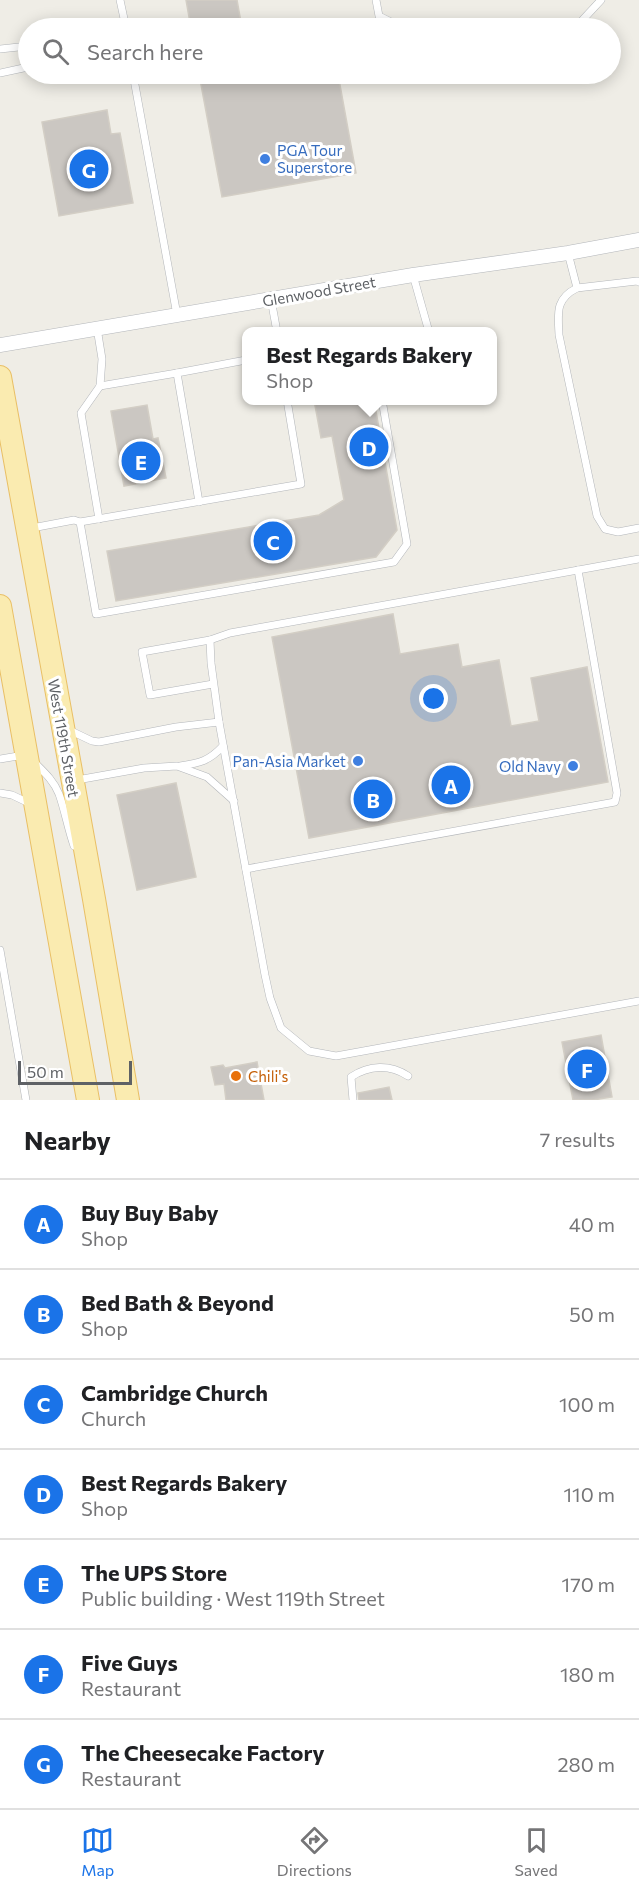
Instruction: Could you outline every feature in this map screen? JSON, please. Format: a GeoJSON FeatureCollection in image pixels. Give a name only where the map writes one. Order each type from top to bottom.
{"type":"FeatureCollection","features":[{"type":"Feature","properties":{"kind":"main road","name":"West 119th Street"},"geometry":{"type":"LineString","coordinates":[[0,377],[128,1100]]}},
{"type":"Feature","properties":{"kind":"main road"},"geometry":{"type":"LineString","coordinates":[[0,606],[88,1100]]}},
{"type":"Feature","properties":{"kind":"street","name":"Glenwood Street"},"geometry":{"type":"LineString","coordinates":[[0,345],[413,275],[568,253],[639,240]]}},
{"type":"Feature","properties":{"kind":"lane"},"geometry":{"type":"LineString","coordinates":[[120,0],[124,18]]}},
{"type":"Feature","properties":{"kind":"lane"},"geometry":{"type":"LineString","coordinates":[[376,0],[379,16],[383,18]]}},
{"type":"Feature","properties":{"kind":"lane"},"geometry":{"type":"LineString","coordinates":[[584,18],[601,0]]}},
{"type":"Feature","properties":{"kind":"lane"},"geometry":{"type":"LineString","coordinates":[[0,49],[18,47]]}},
{"type":"Feature","properties":{"kind":"lane"},"geometry":{"type":"LineString","coordinates":[[0,73],[18,69]]}},
{"type":"Feature","properties":{"kind":"lane"},"geometry":{"type":"LineString","coordinates":[[136,84],[177,315]]}},
{"type":"Feature","properties":{"kind":"lane"},"geometry":{"type":"LineString","coordinates":[[568,253],[577,288]]}},
{"type":"Feature","properties":{"kind":"lane"},"geometry":{"type":"LineString","coordinates":[[413,275],[428,327]]}},
{"type":"Feature","properties":{"kind":"lane"},"geometry":{"type":"LineString","coordinates":[[639,282],[577,288],[568,292],[558,306],[559,335],[597,516],[605,529],[618,532],[639,528]]}},
{"type":"Feature","properties":{"kind":"lane"},"geometry":{"type":"LineString","coordinates":[[271,299],[276,327]]}},
{"type":"Feature","properties":{"kind":"lane"},"geometry":{"type":"LineString","coordinates":[[97,328],[102,359],[100,386],[81,413],[99,519]]}},
{"type":"Feature","properties":{"kind":"lane"},"geometry":{"type":"LineString","coordinates":[[100,386],[242,361]]}},
{"type":"Feature","properties":{"kind":"lane"},"geometry":{"type":"LineString","coordinates":[[177,373],[199,502]]}},
{"type":"Feature","properties":{"kind":"lane"},"geometry":{"type":"LineString","coordinates":[[27,529],[74,520],[80,522],[99,519],[301,484],[288,405]]}},
{"type":"Feature","properties":{"kind":"lane"},"geometry":{"type":"LineString","coordinates":[[80,522],[96,614],[394,562],[407,544],[383,405]]}},
{"type":"Feature","properties":{"kind":"lane"},"geometry":{"type":"LineString","coordinates":[[213,684],[150,695],[142,652],[210,640],[230,633],[639,559]]}},
{"type":"Feature","properties":{"kind":"lane"},"geometry":{"type":"LineString","coordinates":[[246,869],[615,802],[617,793],[578,570]]}},
{"type":"Feature","properties":{"kind":"lane"},"geometry":{"type":"LineString","coordinates":[[210,640],[213,684],[223,746],[270,998],[281,1028],[309,1051],[336,1056],[639,1001]]}},
{"type":"Feature","properties":{"kind":"lane"},"geometry":{"type":"LineString","coordinates":[[62,727],[99,742],[176,727],[219,722]]}},
{"type":"Feature","properties":{"kind":"lane"},"geometry":{"type":"LineString","coordinates":[[72,781],[144,768],[201,763],[215,755],[223,746]]}},
{"type":"Feature","properties":{"kind":"lane"},"geometry":{"type":"LineString","coordinates":[[0,759],[26,754],[49,777],[59,792],[67,826],[94,899]]}},
{"type":"Feature","properties":{"kind":"lane"},"geometry":{"type":"LineString","coordinates":[[177,766],[207,777],[234,801]]}},
{"type":"Feature","properties":{"kind":"lane"},"geometry":{"type":"LineString","coordinates":[[0,793],[12,795],[35,805]]}},
{"type":"Feature","properties":{"kind":"lane"},"geometry":{"type":"LineString","coordinates":[[0,953],[4,995],[26,1100]]}},
{"type":"Feature","properties":{"kind":"lane"},"geometry":{"type":"LineString","coordinates":[[353,1100],[351,1077],[359,1071],[376,1067],[388,1068],[408,1076]]}},
{"type":"Feature","properties":{"kind":"building"},"geometry":{"type":"Polygon","coordinates":[[[186,0],[237,0],[240,18],[189,18],[186,0]]]}},
{"type":"Feature","properties":{"kind":"building"},"geometry":{"type":"Polygon","coordinates":[[[201,84],[340,84],[356,173],[222,197],[201,84]]]}},
{"type":"Feature","properties":{"kind":"building"},"geometry":{"type":"Polygon","coordinates":[[[107,110],[111,134],[120,133],[133,203],[59,216],[42,122],[107,110]]]}},
{"type":"Feature","properties":{"kind":"building"},"geometry":{"type":"Polygon","coordinates":[[[147,405],[153,439],[158,438],[166,478],[124,486],[111,411],[147,405]]]}},
{"type":"Feature","properties":{"kind":"building"},"geometry":{"type":"Polygon","coordinates":[[[315,405],[375,405],[397,530],[376,557],[116,601],[107,551],[319,515],[344,500],[332,436],[321,438],[315,405]]]}},
{"type":"Feature","properties":{"kind":"building"},"geometry":{"type":"Polygon","coordinates":[[[393,614],[400,654],[458,644],[462,667],[499,660],[511,726],[539,721],[531,678],[587,667],[608,782],[309,838],[272,637],[393,614]]]}},
{"type":"Feature","properties":{"kind":"building"},"geometry":{"type":"Polygon","coordinates":[[[176,783],[196,877],[137,890],[117,795],[176,783]]]}},
{"type":"Feature","properties":{"kind":"building"},"geometry":{"type":"Polygon","coordinates":[[[601,1035],[612,1097],[573,1100],[562,1042],[601,1035]]]}},
{"type":"Feature","properties":{"kind":"building","name":"Chili's"},"geometry":{"type":"Polygon","coordinates":[[[257,1062],[264,1100],[226,1100],[224,1084],[215,1085],[211,1067],[223,1065],[225,1068],[257,1062]]]}},
{"type":"Feature","properties":{"kind":"building"},"geometry":{"type":"Polygon","coordinates":[[[389,1087],[392,1100],[359,1100],[358,1093],[389,1087]]]}},
{"type":"Feature","properties":{"kind":"place","name":"PGA Tour Superstore"},"geometry":{"type":"Point","coordinates":[265,159]}},
{"type":"Feature","properties":{"kind":"place","name":"The Cheesecake Factory"},"geometry":{"type":"Point","coordinates":[89,169]}},
{"type":"Feature","properties":{"kind":"place","name":"Best Regards Bakery"},"geometry":{"type":"Point","coordinates":[369,447]}},
{"type":"Feature","properties":{"kind":"place","name":"The UPS Store"},"geometry":{"type":"Point","coordinates":[141,461]}},
{"type":"Feature","properties":{"kind":"place","name":"Cambridge Church"},"geometry":{"type":"Point","coordinates":[273,541]}},
{"type":"Feature","properties":{"kind":"place","name":"Pan-Asia Market"},"geometry":{"type":"Point","coordinates":[358,761]}},
{"type":"Feature","properties":{"kind":"place","name":"Old Navy"},"geometry":{"type":"Point","coordinates":[573,766]}},
{"type":"Feature","properties":{"kind":"place","name":"Buy Buy Baby"},"geometry":{"type":"Point","coordinates":[451,785]}},
{"type":"Feature","properties":{"kind":"place","name":"Bed Bath & Beyond"},"geometry":{"type":"Point","coordinates":[373,799]}},
{"type":"Feature","properties":{"kind":"place","name":"Five Guys"},"geometry":{"type":"Point","coordinates":[587,1069]}},
{"type":"Feature","properties":{"kind":"place","name":"Chili's"},"geometry":{"type":"Point","coordinates":[236,1076]}}]}
